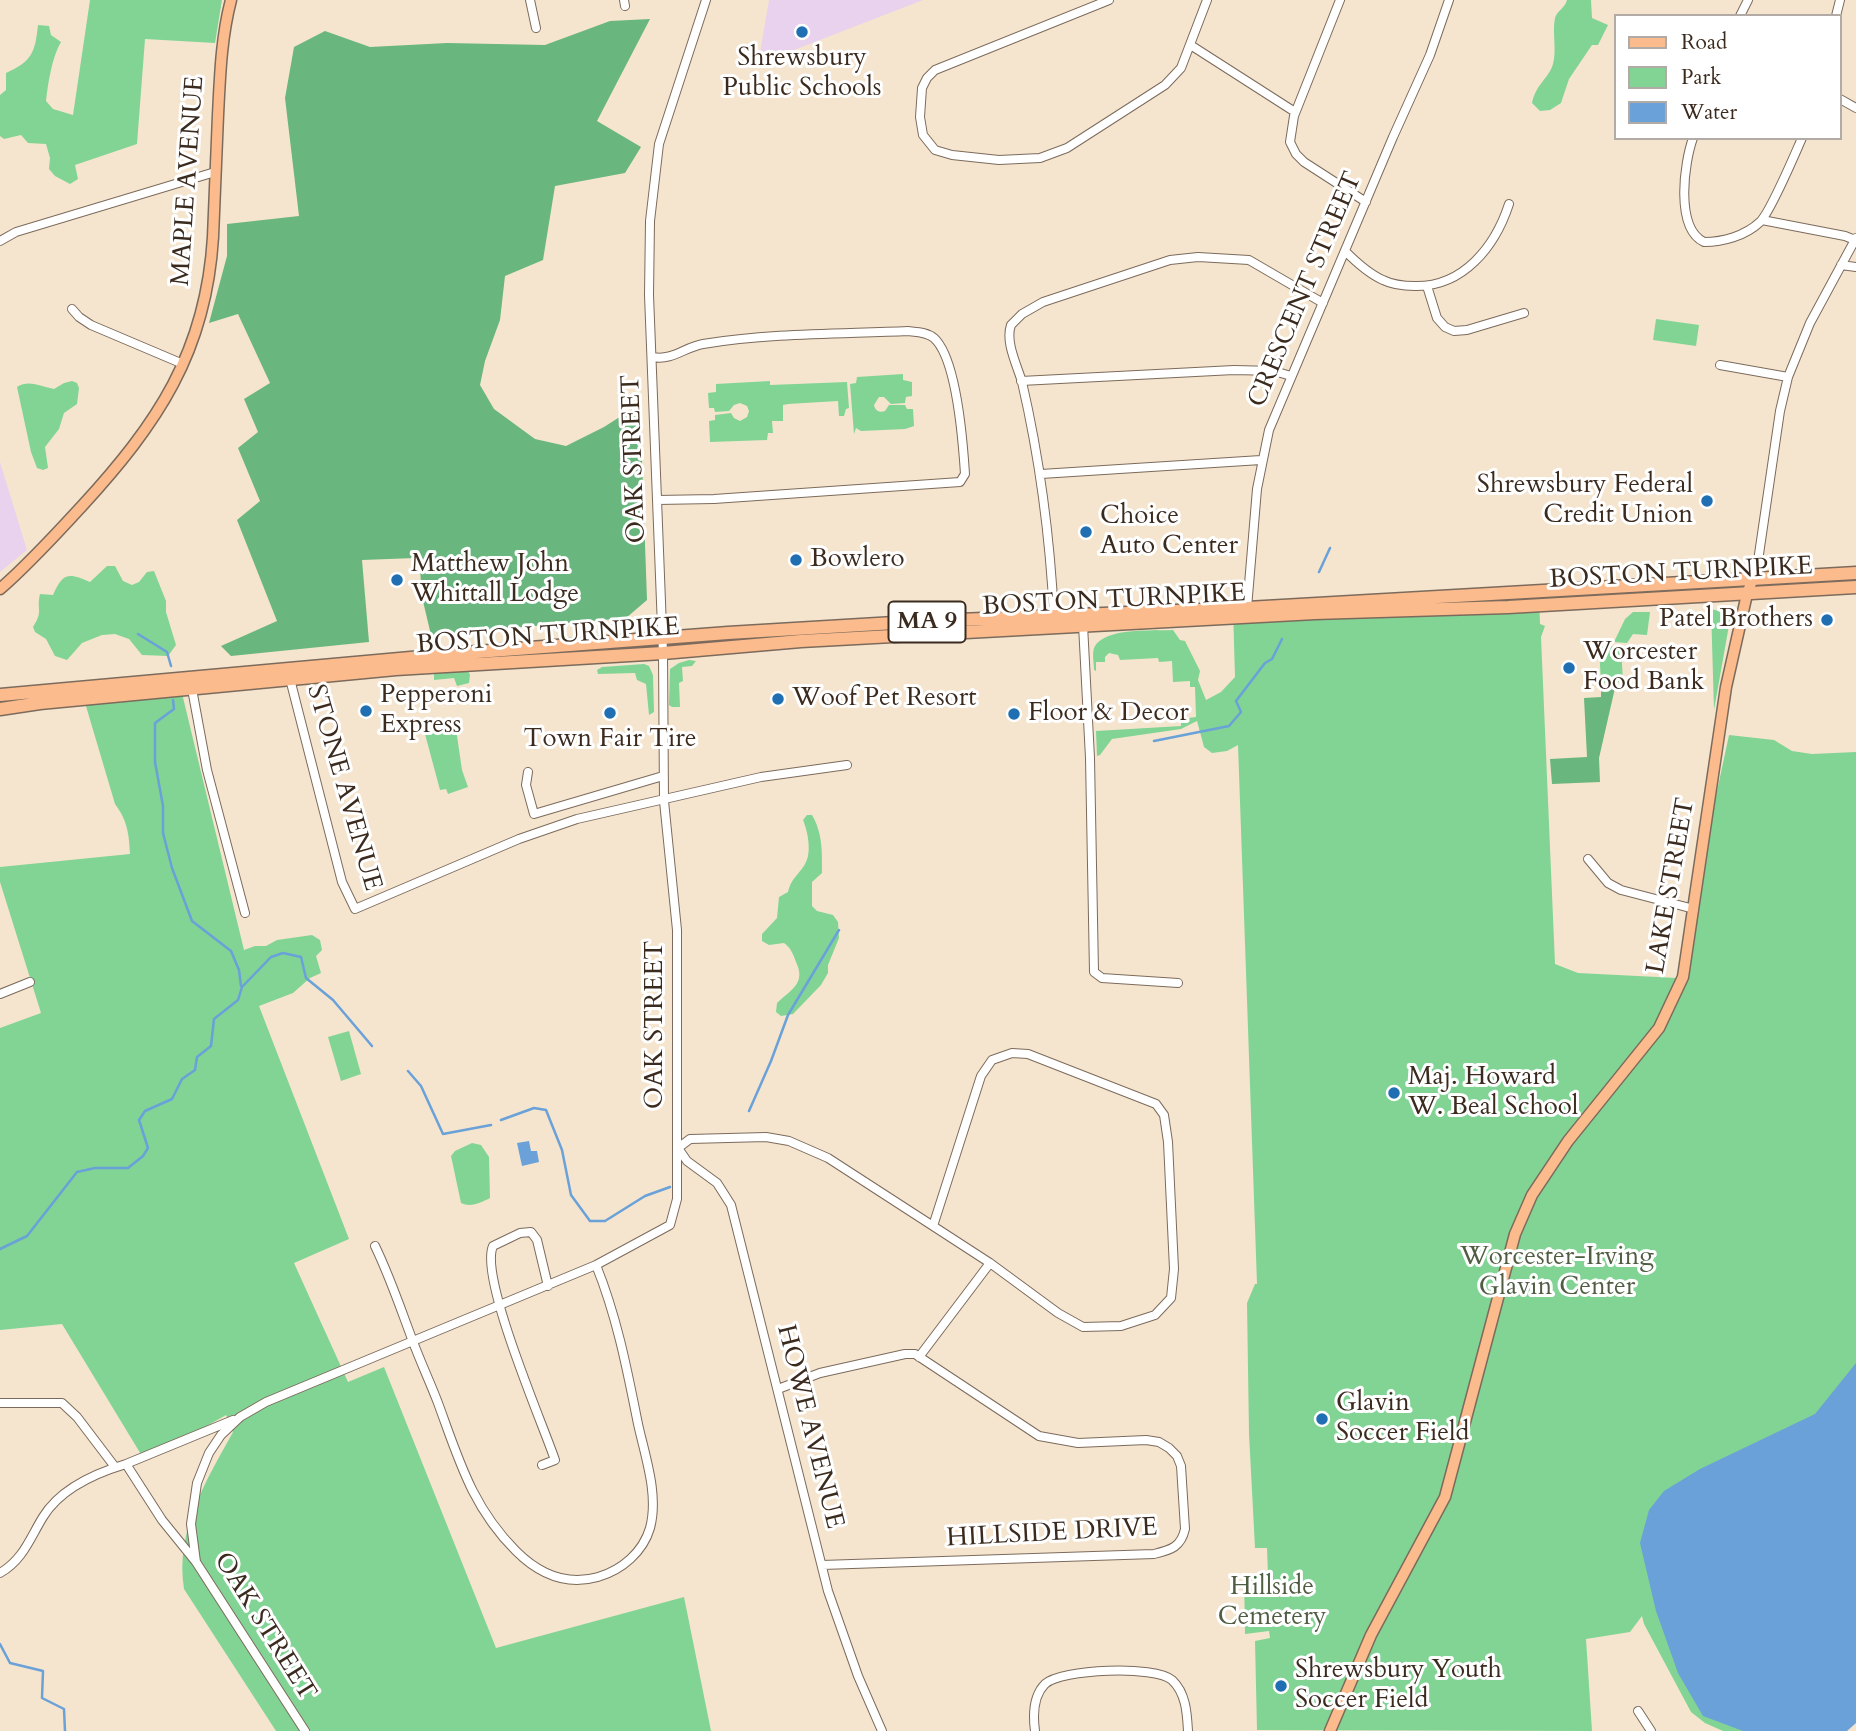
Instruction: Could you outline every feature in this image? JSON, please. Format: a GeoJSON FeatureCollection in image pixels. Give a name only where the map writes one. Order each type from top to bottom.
{"type":"FeatureCollection","features":[{"type":"Feature","properties":{"kind":"highway","name":"BOSTON TURNPIKE"},"geometry":{"type":"LineString","coordinates":[[0,695],[662,638],[911,622],[1247,608],[1856,573]]}},
{"type":"Feature","properties":{"kind":"highway","name":"BOSTON TURNPIKE"},"geometry":{"type":"LineString","coordinates":[[0,709],[290,679],[801,641],[1856,587]]}},
{"type":"Feature","properties":{"kind":"main road","name":"MAPLE AVENUE"},"geometry":{"type":"LineString","coordinates":[[0,589],[36,557],[128,454],[160,409],[183,364],[200,315],[209,274],[222,52],[231,0]]}},
{"type":"Feature","properties":{"kind":"main road","name":"LAKE STREET"},"geometry":{"type":"LineString","coordinates":[[1330,1731],[1371,1635],[1446,1497],[1515,1234],[1545,1174],[1568,1141],[1659,1028],[1684,973],[1726,687],[1746,594],[1753,578]]}},
{"type":"Feature","properties":{"kind":"street"},"geometry":{"type":"LineString","coordinates":[[530,0],[536,28]]}},
{"type":"Feature","properties":{"kind":"street","name":"OAK STREET"},"geometry":{"type":"LineString","coordinates":[[304,1731],[196,1562],[191,1524],[194,1494],[200,1472],[221,1435],[240,1417],[266,1402],[596,1265],[670,1225],[677,1199],[677,930],[663,776],[663,653],[649,295],[650,221],[657,155],[706,0]]}},
{"type":"Feature","properties":{"kind":"street"},"geometry":{"type":"LineString","coordinates":[[1109,0],[935,70],[927,78],[920,99],[921,128],[927,143],[942,153],[999,160],[1033,159],[1062,150],[1165,85],[1181,68],[1192,46],[1207,0]]}},
{"type":"Feature","properties":{"kind":"street"},"geometry":{"type":"LineString","coordinates":[[1340,0],[1296,112],[1290,142],[1296,154],[1366,202]]}},
{"type":"Feature","properties":{"kind":"street","name":"CRESCENT STREET"},"geometry":{"type":"LineString","coordinates":[[1247,608],[1256,489],[1270,429],[1423,71],[1449,0]]}},
{"type":"Feature","properties":{"kind":"street"},"geometry":{"type":"LineString","coordinates":[[1192,46],[1296,112]]}},
{"type":"Feature","properties":{"kind":"street"},"geometry":{"type":"LineString","coordinates":[[1693,140],[1685,172],[1687,220],[1697,239],[1704,242],[1725,241],[1749,230],[1762,220],[1801,140]]}},
{"type":"Feature","properties":{"kind":"street"},"geometry":{"type":"LineString","coordinates":[[0,241],[16,232],[215,172]]}},
{"type":"Feature","properties":{"kind":"street"},"geometry":{"type":"LineString","coordinates":[[1345,251],[1385,281],[1403,286],[1427,286],[1450,281],[1476,261],[1489,243],[1509,204]]}},
{"type":"Feature","properties":{"kind":"street"},"geometry":{"type":"LineString","coordinates":[[1762,220],[1855,239]]}},
{"type":"Feature","properties":{"kind":"street","name":"LAKE STREET"},"geometry":{"type":"LineString","coordinates":[[1753,578],[1758,561],[1780,410],[1788,377],[1810,323],[1855,239]]}},
{"type":"Feature","properties":{"kind":"street"},"geometry":{"type":"LineString","coordinates":[[1054,617],[1051,551],[1041,474],[1009,331],[1011,325],[1022,314],[1043,302],[1170,260],[1198,257],[1249,260],[1323,303]]}},
{"type":"Feature","properties":{"kind":"street"},"geometry":{"type":"LineString","coordinates":[[1841,265],[1856,267]]}},
{"type":"Feature","properties":{"kind":"street"},"geometry":{"type":"LineString","coordinates":[[1427,286],[1437,318],[1445,327],[1454,331],[1524,313]]}},
{"type":"Feature","properties":{"kind":"street"},"geometry":{"type":"LineString","coordinates":[[72,309],[91,325],[183,364]]}},
{"type":"Feature","properties":{"kind":"street"},"geometry":{"type":"LineString","coordinates":[[653,358],[667,359],[694,345],[739,338],[908,331],[927,334],[932,336],[944,353],[954,384],[965,474],[960,482],[657,500]]}},
{"type":"Feature","properties":{"kind":"street"},"geometry":{"type":"LineString","coordinates":[[1720,365],[1788,377]]}},
{"type":"Feature","properties":{"kind":"street"},"geometry":{"type":"LineString","coordinates":[[1021,381],[1234,370],[1274,371],[1291,376]]}},
{"type":"Feature","properties":{"kind":"street"},"geometry":{"type":"LineString","coordinates":[[1041,474],[1261,460]]}},
{"type":"Feature","properties":{"kind":"street"},"geometry":{"type":"LineString","coordinates":[[1083,625],[1091,797],[1094,972],[1102,978],[1178,983]]}},
{"type":"Feature","properties":{"kind":"street","name":"STONE AVENUE"},"geometry":{"type":"LineString","coordinates":[[290,679],[342,882],[355,909],[559,824],[620,808],[664,801]]}},
{"type":"Feature","properties":{"kind":"street"},"geometry":{"type":"LineString","coordinates":[[192,689],[207,770],[245,913]]}},
{"type":"Feature","properties":{"kind":"street"},"geometry":{"type":"LineString","coordinates":[[664,801],[761,777],[847,765]]}},
{"type":"Feature","properties":{"kind":"street"},"geometry":{"type":"LineString","coordinates":[[528,772],[526,785],[534,814],[663,776]]}},
{"type":"Feature","properties":{"kind":"street"},"geometry":{"type":"LineString","coordinates":[[1588,859],[1608,883],[1621,890],[1694,909]]}},
{"type":"Feature","properties":{"kind":"street"},"geometry":{"type":"LineString","coordinates":[[0,994],[30,982]]}},
{"type":"Feature","properties":{"kind":"street"},"geometry":{"type":"LineString","coordinates":[[678,1148],[690,1139],[766,1137],[789,1141],[828,1158],[990,1263],[1058,1313],[1083,1327],[1121,1326],[1155,1315],[1171,1298],[1174,1269],[1168,1142],[1164,1115],[1156,1104],[1028,1054],[1012,1053],[992,1060],[981,1076],[933,1226]]}},
{"type":"Feature","properties":{"kind":"street","name":"HOWE AVENUE"},"geometry":{"type":"LineString","coordinates":[[678,1148],[687,1161],[717,1183],[732,1205],[821,1565],[842,1636],[882,1731]]}},
{"type":"Feature","properties":{"kind":"street"},"geometry":{"type":"LineString","coordinates":[[542,1465],[555,1460],[498,1306],[490,1262],[491,1251],[498,1243],[520,1233],[531,1232],[537,1240],[548,1286]]}},
{"type":"Feature","properties":{"kind":"street"},"geometry":{"type":"LineString","coordinates":[[375,1246],[397,1293],[472,1493],[509,1543],[530,1563],[555,1577],[578,1580],[605,1574],[628,1561],[639,1549],[650,1527],[653,1502],[622,1346],[612,1307],[596,1265]]}},
{"type":"Feature","properties":{"kind":"street"},"geometry":{"type":"LineString","coordinates":[[778,1389],[820,1373],[905,1354],[919,1357],[990,1263]]}},
{"type":"Feature","properties":{"kind":"street","name":"HILLSIDE DRIVE"},"geometry":{"type":"LineString","coordinates":[[821,1565],[1154,1554],[1177,1546],[1183,1539],[1185,1529],[1181,1466],[1177,1456],[1169,1448],[1159,1442],[1146,1440],[1078,1443],[1039,1436],[919,1357]]}},
{"type":"Feature","properties":{"kind":"street"},"geometry":{"type":"LineString","coordinates":[[0,1403],[62,1403],[77,1417],[115,1467]]}},
{"type":"Feature","properties":{"kind":"street"},"geometry":{"type":"LineString","coordinates":[[0,1573],[25,1550],[56,1499],[82,1482],[240,1417]]}},
{"type":"Feature","properties":{"kind":"street"},"geometry":{"type":"LineString","coordinates":[[127,1464],[162,1520],[196,1562]]}},
{"type":"Feature","properties":{"kind":"street"},"geometry":{"type":"LineString","coordinates":[[1035,1731],[1035,1703],[1048,1682],[1067,1675],[1134,1671],[1160,1673],[1173,1681],[1183,1697],[1188,1731]]}},
{"type":"Feature","properties":{"kind":"street"},"geometry":{"type":"LineString","coordinates":[[1638,1712],[1651,1731]]}},
{"type":"Feature","properties":{"kind":"shaded area","name":"Shrewsbury Public Schools"},"geometry":{"type":"Polygon","coordinates":[[[769,0],[923,0],[758,64],[769,0]]]}},
{"type":"Feature","properties":{"kind":"shaded area"},"geometry":{"type":"Polygon","coordinates":[[[0,462],[27,550],[0,572],[0,462]]]}},
{"type":"Feature","properties":{"kind":"green space"},"geometry":{"type":"Polygon","coordinates":[[[90,0],[222,0],[215,43],[145,39],[137,144],[75,165],[78,179],[70,184],[55,176],[49,169],[50,158],[46,144],[28,143],[21,135],[4,139],[0,136],[0,95],[6,90],[6,73],[31,55],[38,25],[49,26],[51,35],[61,42],[49,78],[46,101],[53,109],[73,115],[90,0]]]}},
{"type":"Feature","properties":{"kind":"green space"},"geometry":{"type":"Polygon","coordinates":[[[1567,0],[1591,0],[1592,18],[1608,25],[1598,45],[1592,45],[1569,79],[1561,103],[1550,110],[1540,111],[1532,103],[1536,91],[1553,64],[1555,18],[1567,0]]]}},
{"type":"Feature","properties":{"kind":"green space"},"geometry":{"type":"Polygon","coordinates":[[[650,19],[597,121],[641,147],[625,173],[555,186],[543,260],[505,276],[500,320],[485,361],[480,385],[494,409],[535,439],[566,446],[604,427],[640,404],[647,600],[626,618],[431,635],[422,597],[420,569],[415,558],[362,560],[369,642],[231,656],[221,646],[277,621],[237,520],[260,501],[238,448],[258,432],[244,399],[270,383],[238,314],[209,323],[227,256],[227,224],[299,216],[285,98],[294,47],[325,31],[370,47],[447,43],[545,45],[610,21],[650,19]]]}},
{"type":"Feature","properties":{"kind":"green space"},"geometry":{"type":"Polygon","coordinates":[[[1656,319],[1699,325],[1696,346],[1653,340],[1656,319]]]}},
{"type":"Feature","properties":{"kind":"green space"},"geometry":{"type":"Polygon","coordinates":[[[903,374],[903,380],[912,382],[912,396],[906,397],[905,403],[891,404],[884,397],[879,397],[874,405],[881,412],[889,405],[905,405],[907,409],[913,409],[914,426],[905,429],[861,431],[856,428],[854,434],[850,384],[856,383],[857,377],[903,374]]]}},
{"type":"Feature","properties":{"kind":"green space"},"geometry":{"type":"Polygon","coordinates":[[[72,381],[77,383],[79,388],[77,404],[64,413],[59,429],[45,447],[48,468],[37,468],[17,387],[31,384],[54,389],[72,381]]]}},
{"type":"Feature","properties":{"kind":"green space"},"geometry":{"type":"Polygon","coordinates":[[[770,381],[770,385],[847,382],[849,408],[844,416],[839,416],[838,401],[783,405],[783,421],[772,421],[773,433],[768,433],[767,440],[710,442],[709,421],[715,420],[715,415],[731,413],[740,421],[747,417],[749,411],[747,406],[740,403],[729,411],[715,412],[714,408],[709,408],[708,393],[716,392],[716,384],[770,381]]]}},
{"type":"Feature","properties":{"kind":"green space"},"geometry":{"type":"Polygon","coordinates":[[[107,566],[115,566],[123,581],[132,585],[139,582],[147,572],[154,571],[166,601],[166,612],[176,645],[168,656],[142,655],[129,639],[115,634],[102,635],[82,643],[67,660],[55,656],[46,639],[35,632],[33,627],[39,614],[40,594],[53,595],[67,576],[90,582],[107,566]]]}},
{"type":"Feature","properties":{"kind":"green space","name":"Worcester-Irving Glavin Center"},"geometry":{"type":"Polygon","coordinates":[[[1539,596],[1540,624],[1545,626],[1541,637],[1555,964],[1578,973],[1677,978],[1729,735],[1774,740],[1792,751],[1812,754],[1856,752],[1856,1471],[1819,1731],[1723,1731],[1705,1723],[1691,1712],[1642,1616],[1630,1632],[1586,1639],[1592,1731],[1257,1730],[1255,1641],[1270,1638],[1269,1631],[1245,1634],[1244,1576],[1268,1575],[1267,1548],[1255,1548],[1249,1434],[1247,1303],[1257,1284],[1238,745],[1227,751],[1212,753],[1204,747],[1197,721],[1181,729],[1112,739],[1097,756],[1096,731],[1181,726],[1181,719],[1196,717],[1195,687],[1190,687],[1190,681],[1173,682],[1172,661],[1159,662],[1158,658],[1120,660],[1118,655],[1109,653],[1105,662],[1096,662],[1096,671],[1094,648],[1107,636],[1118,633],[1173,630],[1180,640],[1185,641],[1200,671],[1198,680],[1206,700],[1221,692],[1235,677],[1233,609],[1539,596]]]}},
{"type":"Feature","properties":{"kind":"green space"},"geometry":{"type":"Polygon","coordinates":[[[1711,609],[1731,614],[1714,710],[1711,609]]]}},
{"type":"Feature","properties":{"kind":"green space"},"geometry":{"type":"Polygon","coordinates":[[[1633,612],[1650,612],[1647,635],[1633,634],[1627,643],[1614,642],[1625,619],[1633,612]]]}},
{"type":"Feature","properties":{"kind":"green space"},"geometry":{"type":"Polygon","coordinates":[[[1621,646],[1623,682],[1601,683],[1599,647],[1621,646]]]}},
{"type":"Feature","properties":{"kind":"green space"},"geometry":{"type":"Polygon","coordinates":[[[689,660],[696,661],[692,666],[682,667],[683,681],[679,683],[680,707],[672,707],[669,705],[670,669],[689,660]]]}},
{"type":"Feature","properties":{"kind":"green space"},"geometry":{"type":"Polygon","coordinates":[[[644,664],[649,666],[653,675],[654,712],[649,715],[646,684],[637,680],[635,673],[598,674],[597,670],[602,667],[644,664]]]}},
{"type":"Feature","properties":{"kind":"green space"},"geometry":{"type":"Polygon","coordinates":[[[468,671],[469,683],[457,686],[454,678],[434,680],[434,674],[468,671]]]}},
{"type":"Feature","properties":{"kind":"green space"},"geometry":{"type":"Polygon","coordinates":[[[180,685],[244,950],[266,946],[277,940],[312,935],[320,940],[322,950],[316,956],[321,973],[310,978],[293,993],[259,1006],[349,1239],[294,1263],[348,1382],[384,1367],[496,1648],[684,1597],[711,1731],[276,1731],[184,1589],[182,1567],[188,1526],[203,1488],[233,1432],[226,1415],[145,1461],[62,1324],[0,1330],[0,1028],[41,1013],[0,882],[0,867],[130,854],[127,827],[115,804],[83,696],[180,685]]]}},
{"type":"Feature","properties":{"kind":"green space"},"geometry":{"type":"Polygon","coordinates":[[[1601,688],[1615,688],[1599,758],[1600,782],[1552,784],[1550,759],[1587,757],[1584,698],[1601,697],[1601,688]]]}},
{"type":"Feature","properties":{"kind":"green space"},"geometry":{"type":"Polygon","coordinates":[[[456,729],[462,770],[468,787],[448,794],[446,789],[440,790],[425,734],[456,729]]]}},
{"type":"Feature","properties":{"kind":"green space"},"geometry":{"type":"Polygon","coordinates":[[[807,815],[812,815],[816,822],[822,850],[822,873],[812,882],[812,906],[817,911],[833,915],[838,922],[839,938],[828,965],[828,973],[821,985],[793,1014],[781,1016],[776,1012],[777,1003],[796,985],[799,969],[793,954],[784,943],[769,945],[762,941],[762,934],[777,918],[779,897],[788,892],[807,859],[808,842],[803,820],[807,815]]]}},
{"type":"Feature","properties":{"kind":"green space"},"geometry":{"type":"Polygon","coordinates":[[[349,1031],[361,1074],[341,1081],[328,1037],[349,1031]]]}},
{"type":"Feature","properties":{"kind":"green space"},"geometry":{"type":"Polygon","coordinates":[[[472,1143],[481,1145],[489,1157],[490,1198],[469,1205],[461,1203],[451,1156],[455,1151],[472,1143]]]}},
{"type":"Feature","properties":{"kind":"water"},"geometry":{"type":"Polygon","coordinates":[[[529,1141],[531,1151],[537,1151],[539,1162],[522,1166],[517,1143],[529,1141]]]}},
{"type":"Feature","properties":{"kind":"water"},"geometry":{"type":"Polygon","coordinates":[[[1856,1363],[1856,1723],[1847,1731],[1743,1731],[1703,1716],[1678,1673],[1656,1611],[1640,1543],[1649,1510],[1664,1491],[1700,1469],[1815,1414],[1856,1363]]]}},
{"type":"Feature","properties":{"kind":"waterway"},"geometry":{"type":"LineString","coordinates":[[1319,572],[1330,548]]}},
{"type":"Feature","properties":{"kind":"waterway"},"geometry":{"type":"LineString","coordinates":[[138,634],[167,652],[171,666]]}},
{"type":"Feature","properties":{"kind":"waterway"},"geometry":{"type":"LineString","coordinates":[[1154,741],[1229,726],[1241,712],[1236,701],[1265,663],[1272,659],[1282,639]]}},
{"type":"Feature","properties":{"kind":"waterway"},"geometry":{"type":"LineString","coordinates":[[173,700],[174,709],[155,723],[155,762],[163,806],[163,833],[172,868],[192,921],[231,951],[239,970],[241,986]]}},
{"type":"Feature","properties":{"kind":"waterway"},"geometry":{"type":"LineString","coordinates":[[749,1111],[788,1015],[839,930]]}},
{"type":"Feature","properties":{"kind":"waterway"},"geometry":{"type":"LineString","coordinates":[[0,1249],[27,1236],[77,1172],[95,1168],[128,1168],[143,1156],[148,1148],[139,1120],[145,1111],[172,1099],[182,1079],[195,1070],[197,1057],[211,1046],[214,1019],[238,1000],[242,987],[271,957],[283,953],[301,957],[306,978],[333,1000],[372,1046]]}},
{"type":"Feature","properties":{"kind":"waterway"},"geometry":{"type":"LineString","coordinates":[[408,1071],[421,1086],[443,1134],[491,1125]]}},
{"type":"Feature","properties":{"kind":"waterway"},"geometry":{"type":"LineString","coordinates":[[501,1120],[534,1108],[546,1110],[562,1150],[571,1195],[590,1221],[605,1221],[645,1196],[670,1187]]}},
{"type":"Feature","properties":{"kind":"waterway"},"geometry":{"type":"LineString","coordinates":[[0,1644],[10,1663],[43,1671],[42,1698],[64,1709],[65,1731]]}},
{"type":"Feature","properties":{"kind":"place","name":"Shrewsbury Public Schools"},"geometry":{"type":"Point","coordinates":[802,32]}},
{"type":"Feature","properties":{"kind":"place","name":"Shrewsbury Federal Credit Union"},"geometry":{"type":"Point","coordinates":[1707,501]}},
{"type":"Feature","properties":{"kind":"place","name":"Choice Auto Center"},"geometry":{"type":"Point","coordinates":[1086,532]}},
{"type":"Feature","properties":{"kind":"place","name":"Bowlero"},"geometry":{"type":"Point","coordinates":[796,560]}},
{"type":"Feature","properties":{"kind":"place","name":"Matthew John Whittall Lodge"},"geometry":{"type":"Point","coordinates":[397,580]}},
{"type":"Feature","properties":{"kind":"place","name":"Patel Brothers"},"geometry":{"type":"Point","coordinates":[1827,620]}},
{"type":"Feature","properties":{"kind":"place","name":"Worcester Food Bank"},"geometry":{"type":"Point","coordinates":[1569,668]}},
{"type":"Feature","properties":{"kind":"place","name":"Woof Pet Resort"},"geometry":{"type":"Point","coordinates":[778,699]}},
{"type":"Feature","properties":{"kind":"place","name":"Pepperoni Express"},"geometry":{"type":"Point","coordinates":[366,711]}},
{"type":"Feature","properties":{"kind":"place","name":"Town Fair Tire"},"geometry":{"type":"Point","coordinates":[610,713]}},
{"type":"Feature","properties":{"kind":"place","name":"Floor & Decor"},"geometry":{"type":"Point","coordinates":[1014,714]}},
{"type":"Feature","properties":{"kind":"place","name":"Maj. Howard W. Beal School"},"geometry":{"type":"Point","coordinates":[1394,1093]}},
{"type":"Feature","properties":{"kind":"place","name":"Glavin Soccer Field"},"geometry":{"type":"Point","coordinates":[1322,1419]}},
{"type":"Feature","properties":{"kind":"place","name":"Shrewsbury Youth Soccer Field"},"geometry":{"type":"Point","coordinates":[1281,1686]}},
{"type":"Feature","properties":{"kind":"park label","name":"Hillside Cemetery"},"geometry":{"type":"Point","coordinates":[1272,1603]}}]}
